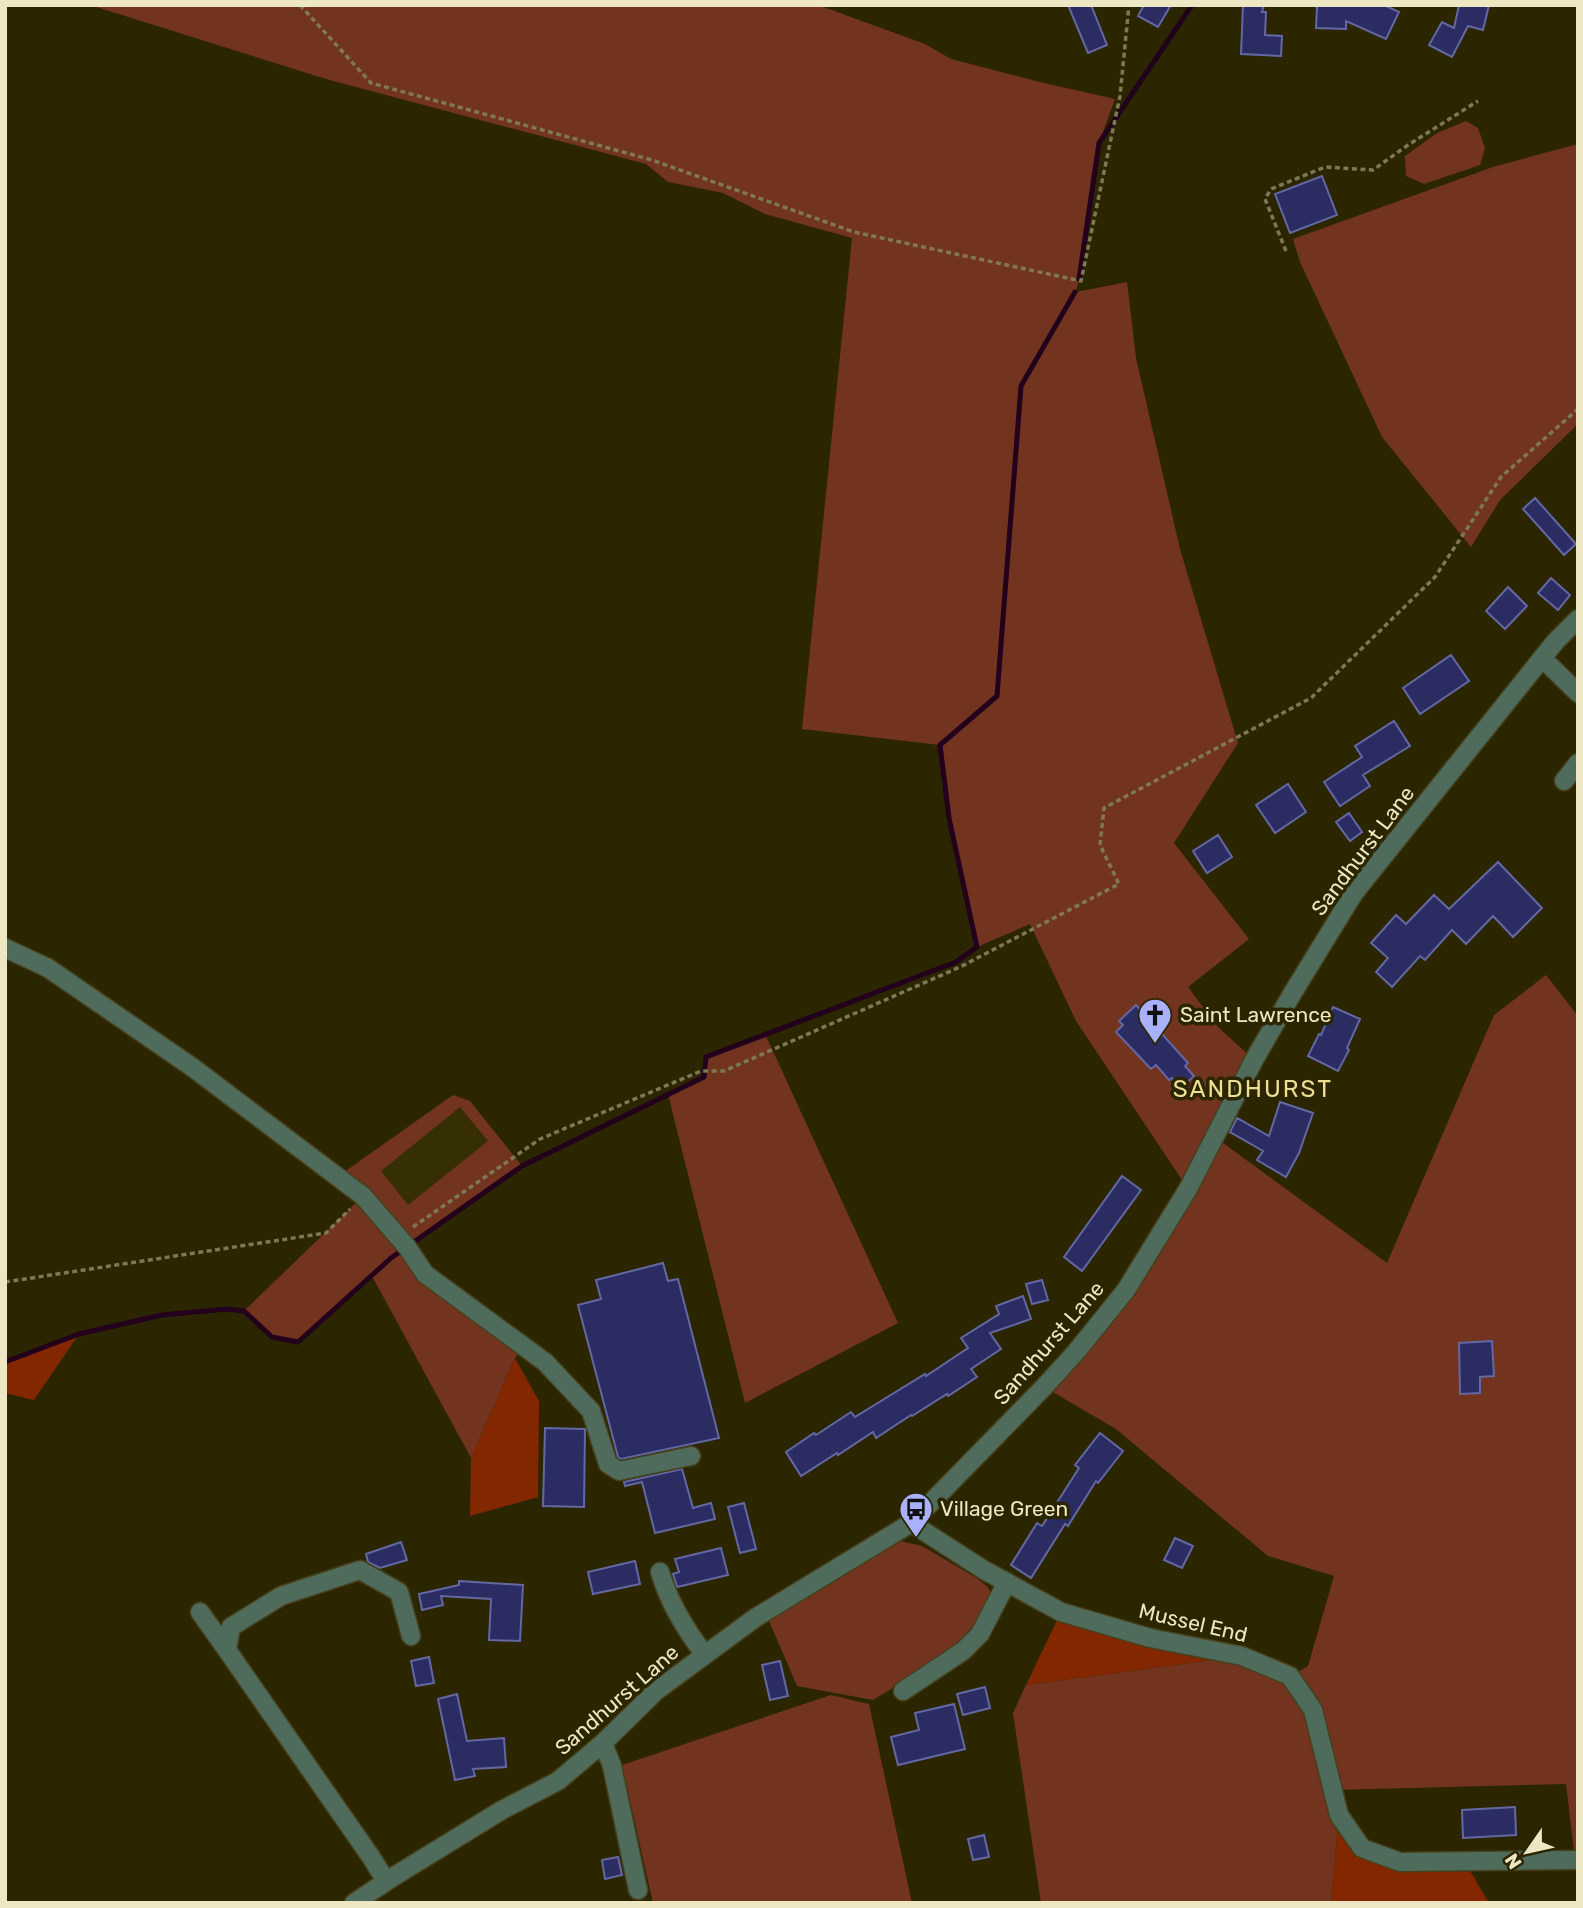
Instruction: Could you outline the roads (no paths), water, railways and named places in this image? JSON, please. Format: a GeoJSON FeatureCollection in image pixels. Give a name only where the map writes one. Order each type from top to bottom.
{"type":"FeatureCollection","features":[{"type":"Feature","properties":{"kind":"street","name":"Sandhurst Lane"},"geometry":{"type":"LineString","coordinates":[[354,1903],[502,1810],[558,1781],[603,1743],[656,1691],[755,1618],[911,1523],[1044,1387],[1126,1290],[1188,1189],[1286,1004],[1354,893],[1555,642],[1578,619]]}},
{"type":"Feature","properties":{"kind":"street"},"geometry":{"type":"LineString","coordinates":[[1542,659],[1578,693]]}},
{"type":"Feature","properties":{"kind":"street"},"geometry":{"type":"LineString","coordinates":[[1564,780],[1578,763]]}},
{"type":"Feature","properties":{"kind":"street"},"geometry":{"type":"LineString","coordinates":[[5,948],[48,968],[192,1067],[363,1196],[425,1274],[545,1362],[590,1411],[608,1464],[618,1471],[691,1456]]}},
{"type":"Feature","properties":{"kind":"street","name":"Mussel End"},"geometry":{"type":"LineString","coordinates":[[911,1523],[1061,1612],[1150,1639],[1242,1656],[1290,1676],[1313,1710],[1339,1815],[1362,1848],[1400,1863],[1578,1860]]}},
{"type":"Feature","properties":{"kind":"street"},"geometry":{"type":"LineString","coordinates":[[227,1650],[230,1627],[281,1596],[360,1570],[399,1592],[411,1636]]}},
{"type":"Feature","properties":{"kind":"street"},"geometry":{"type":"LineString","coordinates":[[660,1572],[672,1605],[705,1655]]}},
{"type":"Feature","properties":{"kind":"street"},"geometry":{"type":"LineString","coordinates":[[903,1691],[963,1651],[980,1634],[1007,1582]]}},
{"type":"Feature","properties":{"kind":"street"},"geometry":{"type":"LineString","coordinates":[[200,1612],[372,1857],[386,1881]]}},
{"type":"Feature","properties":{"kind":"street"},"geometry":{"type":"LineString","coordinates":[[603,1743],[612,1766],[638,1890]]}},
{"type":"Feature","properties":{"kind":"waterway"},"geometry":{"type":"LineString","coordinates":[[1079,279],[1099,143],[1192,5]]}},
{"type":"Feature","properties":{"kind":"waterway"},"geometry":{"type":"LineString","coordinates":[[5,1362],[79,1334],[162,1315],[226,1309],[244,1311],[272,1337],[298,1342],[391,1258],[522,1166],[704,1077],[706,1057],[956,962],[977,947],[949,818],[940,745],[997,696],[1021,386],[1075,292]]}},
{"type":"Feature","properties":{"kind":"place","name":"Saint Lawrence"},"geometry":{"type":"Point","coordinates":[1155,1045]}},
{"type":"Feature","properties":{"kind":"place","name":"Village Green"},"geometry":{"type":"Point","coordinates":[916,1539]}},
{"type":"Feature","properties":{"kind":"district","name":"SANDHURST"},"geometry":{"type":"Point","coordinates":[1253,1089]}}]}
